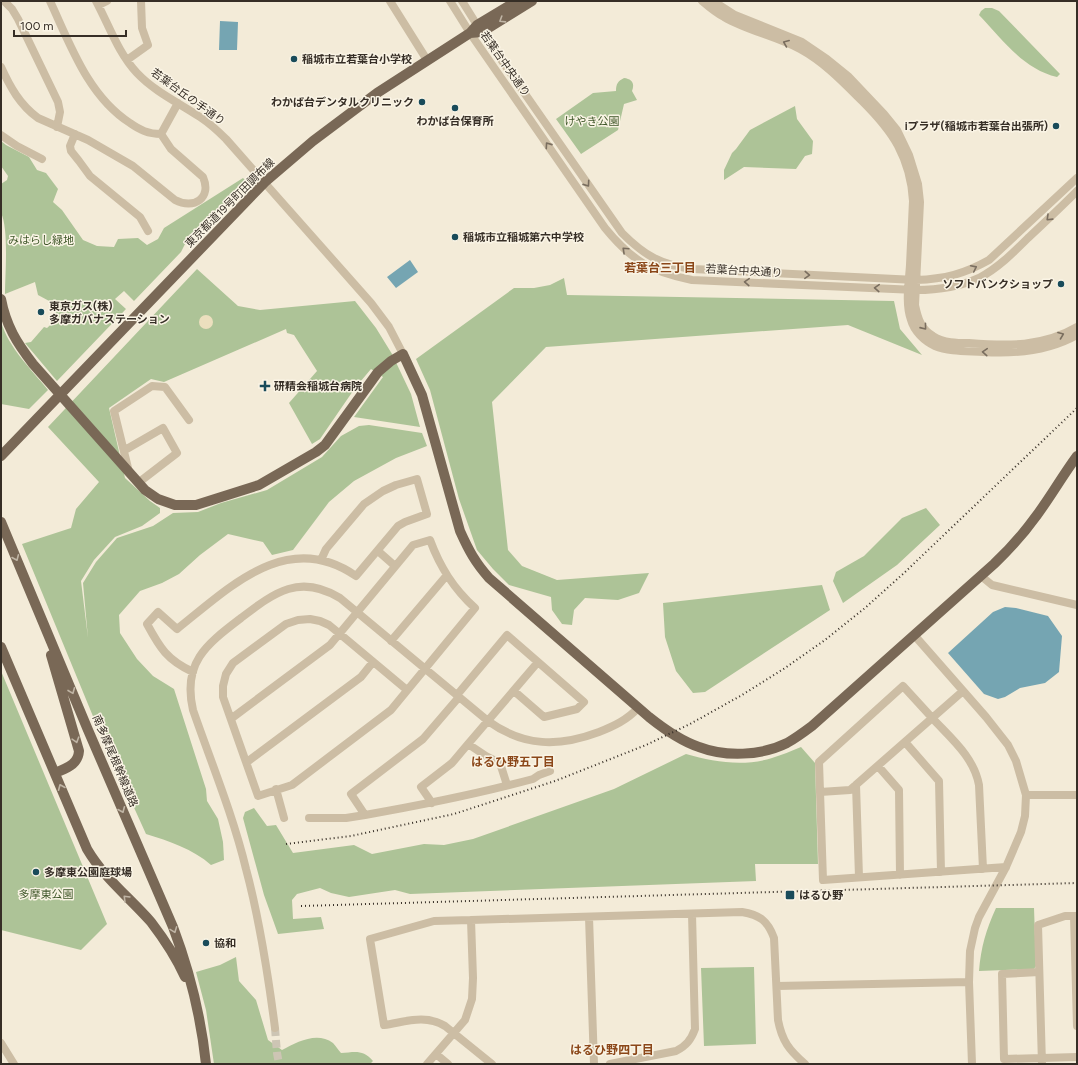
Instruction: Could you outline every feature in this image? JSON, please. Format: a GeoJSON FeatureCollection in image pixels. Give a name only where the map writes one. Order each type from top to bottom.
{"type":"FeatureCollection","features":[{"type":"Feature","properties":{"kind":"main road","name":"東京都道19号町田調布線"},"geometry":{"type":"LineString","coordinates":[[1,456],[265,182],[312,142],[377,93],[476,30],[517,1]]}},
{"type":"Feature","properties":{"kind":"main road","name":"東京都道19号町田調布線"},"geometry":{"type":"LineString","coordinates":[[476,30],[532,1]]}},
{"type":"Feature","properties":{"kind":"main road"},"geometry":{"type":"LineString","coordinates":[[1,299],[8,326],[17,344],[33,364],[138,483],[152,496],[176,505],[196,505],[259,485],[316,452],[325,445],[378,372],[391,361],[403,354],[422,395],[460,531],[469,553],[489,578],[638,708],[668,731],[699,748],[712,751],[749,753],[766,750],[785,744],[797,738],[915,636],[1016,542],[1037,515],[1061,477],[1077,456]]}},
{"type":"Feature","properties":{"kind":"main road","name":"南多摩尾根幹線道路"},"geometry":{"type":"LineString","coordinates":[[1,522],[183,953],[198,1012],[206,1064]]}},
{"type":"Feature","properties":{"kind":"main road"},"geometry":{"type":"LineString","coordinates":[[43,622],[57,677],[79,751],[77,760],[73,764],[55,773]]}},
{"type":"Feature","properties":{"kind":"main road","name":"南多摩尾根幹線道路"},"geometry":{"type":"LineString","coordinates":[[1,647],[86,849],[113,885],[150,921],[163,938],[182,972],[198,1012]]}},
{"type":"Feature","properties":{"kind":"street"},"geometry":{"type":"LineString","coordinates":[[4,1],[12,9],[18,19],[58,102],[60,112],[57,126]]}},
{"type":"Feature","properties":{"kind":"street"},"geometry":{"type":"LineString","coordinates":[[50,1],[86,75],[95,90],[112,109],[127,121],[151,134],[161,134]]}},
{"type":"Feature","properties":{"kind":"street"},"geometry":{"type":"LineString","coordinates":[[98,3],[107,1]]}},
{"type":"Feature","properties":{"kind":"street"},"geometry":{"type":"LineString","coordinates":[[127,60],[148,45],[142,28],[141,1]]}},
{"type":"Feature","properties":{"kind":"street"},"geometry":{"type":"LineString","coordinates":[[390,1],[427,60]]}},
{"type":"Feature","properties":{"kind":"street"},"geometry":{"type":"LineString","coordinates":[[450,1],[476,30]]}},
{"type":"Feature","properties":{"kind":"street"},"geometry":{"type":"LineString","coordinates":[[462,1],[476,30]]}},
{"type":"Feature","properties":{"kind":"street"},"geometry":{"type":"LineString","coordinates":[[702,1],[725,18],[799,48],[808,54],[833,72],[845,83],[893,137],[904,158],[912,190],[913,280]]}},
{"type":"Feature","properties":{"kind":"street"},"geometry":{"type":"LineString","coordinates":[[713,1],[735,15],[802,42],[827,59],[853,82],[884,114],[897,130],[909,155],[918,184],[920,202],[912,290],[908,306],[910,319],[915,328],[927,342],[936,346],[1000,353],[1018,352],[1054,345],[1077,335]]}},
{"type":"Feature","properties":{"kind":"street","name":"若葉台丘の手通り"},"geometry":{"type":"LineString","coordinates":[[98,3],[127,60],[145,80],[202,118],[226,139],[371,303],[389,327],[403,354]]}},
{"type":"Feature","properties":{"kind":"street","name":"若葉台中央通り"},"geometry":{"type":"LineString","coordinates":[[476,30],[622,233],[646,255],[674,267],[694,270],[913,280],[931,280],[960,274],[989,260],[1077,178]]}},
{"type":"Feature","properties":{"kind":"street","name":"若葉台中央通り"},"geometry":{"type":"LineString","coordinates":[[476,30],[605,228],[627,253],[648,267],[664,274],[692,280],[912,290],[929,290],[963,284],[978,278],[995,268],[1077,191]]}},
{"type":"Feature","properties":{"kind":"street"},"geometry":{"type":"LineString","coordinates":[[1,67],[3,77],[19,101],[38,118],[101,147],[133,166],[175,200],[189,205],[196,202],[201,199],[204,193],[205,182],[203,177],[171,149],[161,134]]}},
{"type":"Feature","properties":{"kind":"street"},"geometry":{"type":"LineString","coordinates":[[161,134],[178,103]]}},
{"type":"Feature","properties":{"kind":"street"},"geometry":{"type":"LineString","coordinates":[[75,134],[70,146],[71,151],[90,176],[140,217],[148,231]]}},
{"type":"Feature","properties":{"kind":"street"},"geometry":{"type":"LineString","coordinates":[[1,135],[17,146],[42,159]]}},
{"type":"Feature","properties":{"kind":"street"},"geometry":{"type":"LineString","coordinates":[[912,290],[917,317],[920,324],[932,336],[939,340],[994,346],[1018,345],[1051,339],[1077,327]]}},
{"type":"Feature","properties":{"kind":"street"},"geometry":{"type":"LineString","coordinates":[[130,473],[114,411],[152,386],[164,387],[189,420]]}},
{"type":"Feature","properties":{"kind":"street"},"geometry":{"type":"LineString","coordinates":[[125,450],[163,428],[177,453],[138,483]]}},
{"type":"Feature","properties":{"kind":"street"},"geometry":{"type":"LineString","coordinates":[[193,672],[178,664],[160,648],[147,624],[158,612],[177,629],[239,581],[265,566],[290,559],[302,558],[321,560],[337,565],[356,576],[398,526],[427,514],[417,479],[396,485],[383,491],[364,504],[326,549],[321,560]]}},
{"type":"Feature","properties":{"kind":"street"},"geometry":{"type":"LineString","coordinates":[[232,718],[330,645],[340,634],[413,545],[430,540],[441,566],[455,589],[475,608],[391,710],[292,785],[258,796],[232,718],[223,697],[223,686],[226,674],[233,664],[286,624],[298,620],[310,619],[329,625],[340,634],[373,662],[407,690]]}},
{"type":"Feature","properties":{"kind":"street"},"geometry":{"type":"LineString","coordinates":[[378,551],[395,566]]}},
{"type":"Feature","properties":{"kind":"street"},"geometry":{"type":"LineString","coordinates":[[391,641],[447,575]]}},
{"type":"Feature","properties":{"kind":"street"},"geometry":{"type":"LineString","coordinates":[[981,576],[992,585],[1077,605]]}},
{"type":"Feature","properties":{"kind":"street"},"geometry":{"type":"LineString","coordinates":[[276,1028],[259,920],[246,868],[233,823],[193,710],[190,687],[193,672],[204,649],[213,640],[277,592],[290,588],[318,588],[330,592],[357,612],[488,721],[508,734],[536,742],[555,743],[572,740],[611,727],[621,722],[638,708]]}},
{"type":"Feature","properties":{"kind":"street"},"geometry":{"type":"LineString","coordinates":[[365,815],[351,794],[423,739],[507,635],[584,702],[578,709],[544,717],[514,691]]}},
{"type":"Feature","properties":{"kind":"street"},"geometry":{"type":"LineString","coordinates":[[915,636],[963,690],[1008,745],[1016,761],[1026,795],[1025,816],[1021,832],[1006,867],[979,917],[975,928],[969,962],[972,1064]]}},
{"type":"Feature","properties":{"kind":"street"},"geometry":{"type":"LineString","coordinates":[[247,762],[361,678],[373,662]]}},
{"type":"Feature","properties":{"kind":"street"},"geometry":{"type":"LineString","coordinates":[[432,803],[421,787],[452,763],[538,662]]}},
{"type":"Feature","properties":{"kind":"street"},"geometry":{"type":"LineString","coordinates":[[983,869],[979,785],[977,774],[970,761],[959,747],[903,686],[819,762],[823,880],[900,875],[983,869],[1006,867]]}},
{"type":"Feature","properties":{"kind":"street"},"geometry":{"type":"LineString","coordinates":[[820,792],[848,791],[963,690]]}},
{"type":"Feature","properties":{"kind":"street"},"geometry":{"type":"LineString","coordinates":[[905,742],[939,781],[941,872]]}},
{"type":"Feature","properties":{"kind":"street"},"geometry":{"type":"LineString","coordinates":[[468,744],[500,763],[507,786]]}},
{"type":"Feature","properties":{"kind":"street"},"geometry":{"type":"LineString","coordinates":[[878,766],[899,790],[900,875]]}},
{"type":"Feature","properties":{"kind":"street"},"geometry":{"type":"LineString","coordinates":[[309,818],[346,818],[432,803],[533,779],[538,771],[550,771]]}},
{"type":"Feature","properties":{"kind":"street"},"geometry":{"type":"LineString","coordinates":[[856,785],[859,877]]}},
{"type":"Feature","properties":{"kind":"street"},"geometry":{"type":"LineString","coordinates":[[276,790],[284,818]]}},
{"type":"Feature","properties":{"kind":"street"},"geometry":{"type":"LineString","coordinates":[[1026,795],[1077,794]]}},
{"type":"Feature","properties":{"kind":"street"},"geometry":{"type":"LineString","coordinates":[[492,1064],[436,1021],[425,1019],[384,1025],[370,940],[434,922],[742,912],[753,914],[762,919],[770,928],[774,938],[780,1033],[788,1047],[805,1064]]}},
{"type":"Feature","properties":{"kind":"street"},"geometry":{"type":"LineString","coordinates":[[610,1064],[676,1051],[684,1047],[691,1039],[695,1029],[692,914]]}},
{"type":"Feature","properties":{"kind":"street"},"geometry":{"type":"LineString","coordinates":[[1042,1062],[1038,925],[1065,916],[1075,916],[1077,1026]]}},
{"type":"Feature","properties":{"kind":"street"},"geometry":{"type":"LineString","coordinates":[[589,917],[594,1064]]}},
{"type":"Feature","properties":{"kind":"street"},"geometry":{"type":"LineString","coordinates":[[427,1064],[465,1020],[472,999],[473,978],[471,920]]}},
{"type":"Feature","properties":{"kind":"street"},"geometry":{"type":"LineString","coordinates":[[1039,972],[1002,974],[1004,1059],[1042,1062],[1077,1057]]}},
{"type":"Feature","properties":{"kind":"street"},"geometry":{"type":"LineString","coordinates":[[777,986],[969,982]]}},
{"type":"Feature","properties":{"kind":"street"},"geometry":{"type":"LineString","coordinates":[[1,1043],[14,1064]]}},
{"type":"Feature","properties":{"kind":"street"},"geometry":{"type":"LineString","coordinates":[[436,1054],[448,1064]]}},
{"type":"Feature","properties":{"kind":"green space"},"geometry":{"type":"Polygon","coordinates":[[[985,8],[992,8],[999,11],[1060,74],[1057,77],[1045,73],[1023,60],[979,15],[985,8]]]}},
{"type":"Feature","properties":{"kind":"green space","name":"けやき公園"},"geometry":{"type":"Polygon","coordinates":[[[624,78],[629,79],[632,82],[632,91],[637,100],[624,104],[618,130],[581,154],[556,119],[593,93],[616,91],[616,86],[620,80],[624,78]]]}},
{"type":"Feature","properties":{"kind":"green space"},"geometry":{"type":"Polygon","coordinates":[[[795,106],[797,119],[813,141],[812,154],[805,156],[796,169],[744,167],[724,180],[724,170],[732,153],[750,130],[795,106]]]}},
{"type":"Feature","properties":{"kind":"green space","name":"みはらし緑地"},"geometry":{"type":"Polygon","coordinates":[[[1,141],[29,157],[37,170],[46,173],[58,189],[53,202],[62,210],[83,240],[97,246],[114,247],[118,239],[138,238],[147,245],[158,239],[164,228],[243,178],[246,181],[185,244],[181,252],[134,301],[124,291],[115,299],[126,309],[57,381],[25,343],[31,342],[44,327],[47,328],[58,318],[51,302],[38,295],[35,282],[5,294],[6,241],[1,213],[1,184],[7,180],[8,176],[1,166],[1,141]]]}},
{"type":"Feature","properties":{"kind":"green space"},"geometry":{"type":"Polygon","coordinates":[[[197,269],[238,306],[260,310],[355,301],[376,328],[392,354],[411,394],[420,427],[354,417],[383,377],[371,369],[355,388],[320,439],[312,444],[289,403],[317,371],[294,335],[287,333],[286,329],[164,382],[151,379],[109,408],[125,478],[160,508],[160,513],[142,526],[115,537],[94,560],[81,581],[88,638],[83,583],[96,562],[117,538],[153,526],[173,513],[198,512],[221,503],[267,490],[322,457],[341,436],[359,426],[369,425],[422,433],[427,446],[396,458],[354,481],[329,502],[293,550],[272,555],[263,542],[228,534],[200,555],[179,574],[162,583],[140,591],[119,615],[120,633],[137,659],[153,676],[174,689],[206,789],[207,801],[218,819],[223,842],[224,860],[211,865],[189,850],[146,834],[97,726],[22,544],[71,528],[76,509],[99,482],[48,427],[197,269]]]}},
{"type":"Feature","properties":{"kind":"green space"},"geometry":{"type":"Polygon","coordinates":[[[564,278],[567,295],[894,301],[900,329],[922,355],[848,325],[546,347],[492,402],[508,550],[522,566],[557,580],[649,573],[639,593],[618,600],[585,598],[574,610],[572,625],[562,624],[552,610],[551,597],[509,585],[477,550],[459,499],[430,390],[416,359],[514,288],[534,288],[550,285],[564,278]]]}},
{"type":"Feature","properties":{"kind":"green space"},"geometry":{"type":"Polygon","coordinates":[[[1,322],[9,341],[48,390],[29,409],[1,404],[1,322]]]}},
{"type":"Feature","properties":{"kind":"green space"},"geometry":{"type":"Polygon","coordinates":[[[926,508],[940,525],[897,565],[843,603],[833,581],[836,572],[864,556],[902,518],[926,508]]]}},
{"type":"Feature","properties":{"kind":"green space"},"geometry":{"type":"Polygon","coordinates":[[[822,585],[830,610],[705,692],[693,693],[676,671],[665,637],[663,603],[822,585]]]}},
{"type":"Feature","properties":{"kind":"green space","name":"多摩東公園"},"geometry":{"type":"Polygon","coordinates":[[[1,671],[107,924],[81,950],[1,930],[1,671]]]}},
{"type":"Feature","properties":{"kind":"green space"},"geometry":{"type":"Polygon","coordinates":[[[801,747],[815,763],[818,864],[755,864],[756,881],[410,894],[395,890],[349,897],[331,893],[320,888],[297,894],[292,900],[293,919],[321,917],[324,929],[278,934],[264,895],[243,818],[245,812],[254,808],[267,826],[276,825],[293,853],[354,845],[372,854],[424,844],[444,845],[473,839],[614,789],[686,754],[718,761],[739,763],[761,761],[801,747]]]}},
{"type":"Feature","properties":{"kind":"green space"},"geometry":{"type":"Polygon","coordinates":[[[996,908],[1034,908],[1036,966],[1034,969],[979,971],[984,939],[996,908]]]}},
{"type":"Feature","properties":{"kind":"green space"},"geometry":{"type":"Polygon","coordinates":[[[236,957],[239,981],[256,1000],[268,1040],[282,1050],[307,1039],[320,1038],[333,1043],[341,1053],[362,1053],[373,1061],[370,1064],[214,1064],[206,1010],[196,972],[220,965],[236,957]]]}},
{"type":"Feature","properties":{"kind":"green space"},"geometry":{"type":"Polygon","coordinates":[[[754,967],[756,1044],[704,1046],[701,968],[754,967]]]}},
{"type":"Feature","properties":{"kind":"shaded area"},"geometry":{"type":"Polygon","coordinates":[[[206,315],[211,317],[213,322],[211,327],[206,329],[201,327],[199,322],[201,317],[206,315]]]}},
{"type":"Feature","properties":{"kind":"water"},"geometry":{"type":"Polygon","coordinates":[[[220,21],[238,22],[237,50],[219,50],[220,21]]]}},
{"type":"Feature","properties":{"kind":"water"},"geometry":{"type":"Polygon","coordinates":[[[410,260],[418,272],[396,288],[387,277],[410,260]]]}},
{"type":"Feature","properties":{"kind":"water"},"geometry":{"type":"Polygon","coordinates":[[[1005,607],[1016,608],[1048,616],[1062,636],[1059,672],[1045,683],[1020,688],[1005,697],[998,699],[984,694],[948,653],[993,612],[1005,607]]]}},
{"type":"Feature","properties":{"kind":"tunnel"},"geometry":{"type":"LineString","coordinates":[[275,1028],[279,1064]]}},
{"type":"Feature","properties":{"kind":"railway"},"geometry":{"type":"LineString","coordinates":[[286,844],[351,836],[454,814],[555,781],[646,745],[690,724],[742,695],[785,668],[825,640],[865,608],[904,573],[1077,408]]}},
{"type":"Feature","properties":{"kind":"railway"},"geometry":{"type":"LineString","coordinates":[[301,906],[1077,883]]}},
{"type":"Feature","properties":{"kind":"place","name":"稲城市立若葉台小学校"},"geometry":{"type":"Point","coordinates":[294,59]}},
{"type":"Feature","properties":{"kind":"place","name":"わかば台デンタルクリニック"},"geometry":{"type":"Point","coordinates":[422,102]}},
{"type":"Feature","properties":{"kind":"place","name":"わかば台保育所"},"geometry":{"type":"Point","coordinates":[455,108]}},
{"type":"Feature","properties":{"kind":"place","name":"iプラザ(稲城市若葉台出張所)"},"geometry":{"type":"Point","coordinates":[1056,126]}},
{"type":"Feature","properties":{"kind":"place","name":"稲城市立稲城第六中学校"},"geometry":{"type":"Point","coordinates":[455,237]}},
{"type":"Feature","properties":{"kind":"place","name":"ソフトバンクショップ"},"geometry":{"type":"Point","coordinates":[1061,284]}},
{"type":"Feature","properties":{"kind":"place","name":"東京ガス(株) 多摩ガバナステーション"},"geometry":{"type":"Point","coordinates":[41,312]}},
{"type":"Feature","properties":{"kind":"place","name":"研精会稲城台病院"},"geometry":{"type":"Point","coordinates":[265,386]}},
{"type":"Feature","properties":{"kind":"place","name":"多摩東公園庭球場"},"geometry":{"type":"Point","coordinates":[36,872]}},
{"type":"Feature","properties":{"kind":"place","name":"はるひ野"},"geometry":{"type":"Point","coordinates":[790,895]}},
{"type":"Feature","properties":{"kind":"place","name":"協和"},"geometry":{"type":"Point","coordinates":[206,943]}},
{"type":"Feature","properties":{"kind":"district","name":"若葉台三丁目"},"geometry":{"type":"Point","coordinates":[660,268]}},
{"type":"Feature","properties":{"kind":"district","name":"はるひ野五丁目"},"geometry":{"type":"Point","coordinates":[513,762]}},
{"type":"Feature","properties":{"kind":"district","name":"はるひ野四丁目"},"geometry":{"type":"Point","coordinates":[612,1050]}}]}
